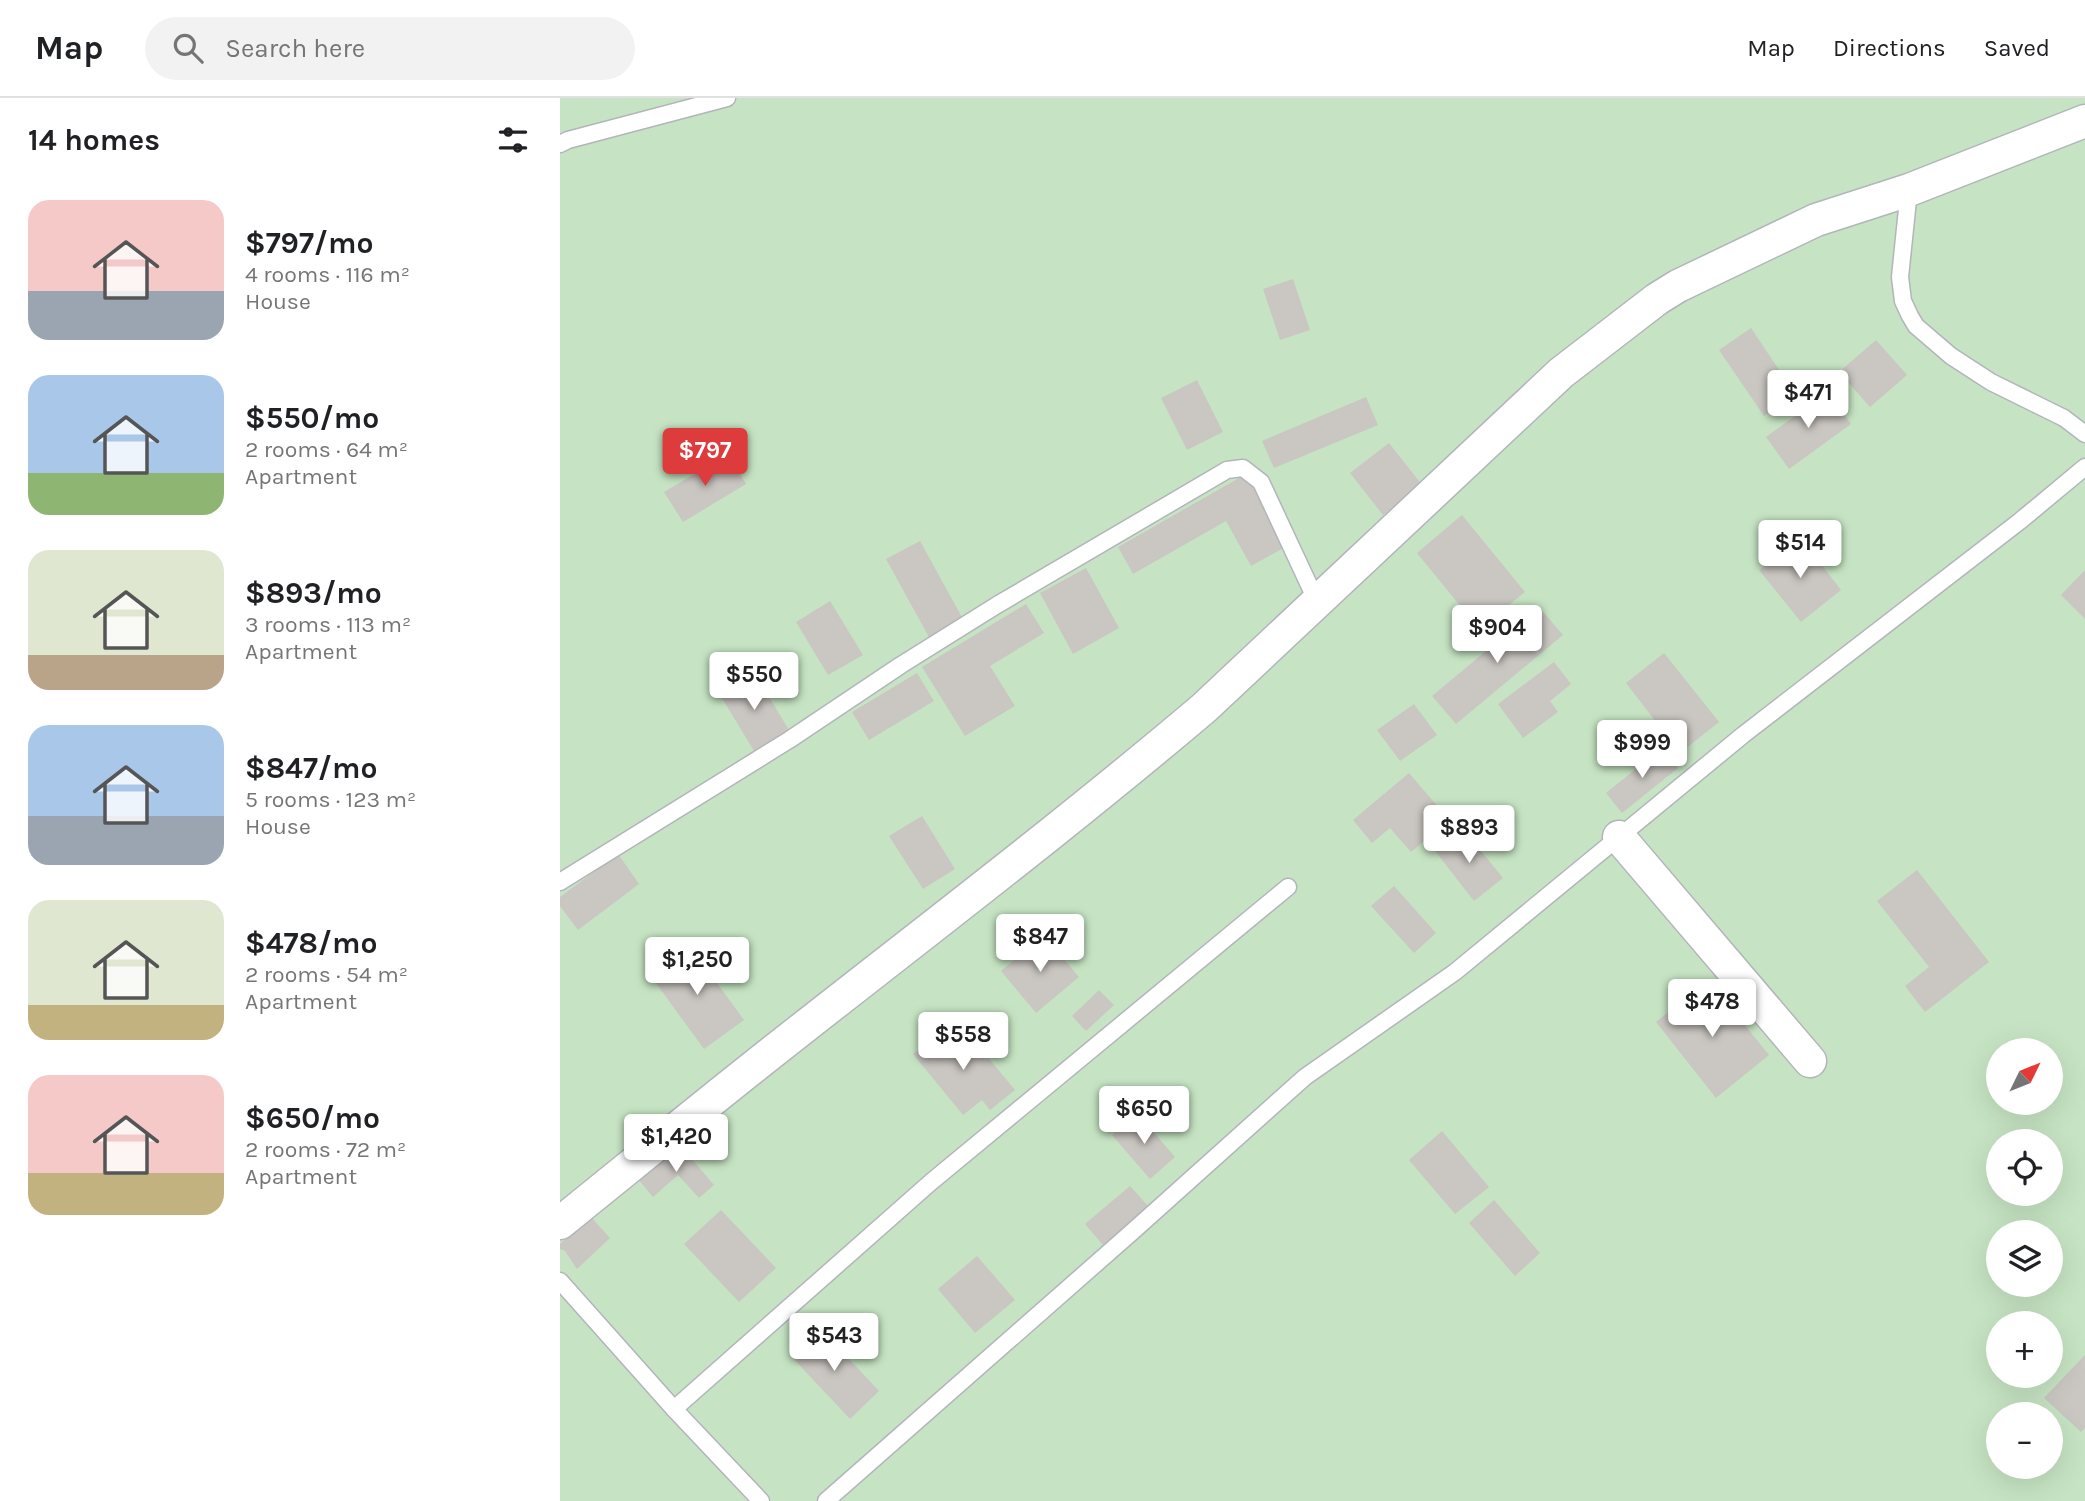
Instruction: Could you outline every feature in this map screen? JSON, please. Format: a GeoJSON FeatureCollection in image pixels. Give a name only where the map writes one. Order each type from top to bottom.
{"type":"FeatureCollection","features":[{"type":"Feature","properties":{"kind":"street"},"geometry":{"type":"LineString","coordinates":[[560,1223],[760,1061],[1015,863],[1167,740],[1561,373],[1657,299],[1678,286],[1816,220],[1909,190],[2085,121]]}},
{"type":"Feature","properties":{"kind":"street"},"geometry":{"type":"LineString","coordinates":[[1619,837],[1810,1061]]}},
{"type":"Feature","properties":{"kind":"lane"},"geometry":{"type":"LineString","coordinates":[[560,144],[727,98]]}},
{"type":"Feature","properties":{"kind":"lane"},"geometry":{"type":"LineString","coordinates":[[1909,190],[1900,277],[1903,301],[1910,316],[1922,331],[1951,356],[1991,382],[2064,418],[2085,434]]}},
{"type":"Feature","properties":{"kind":"lane"},"geometry":{"type":"LineString","coordinates":[[826,1501],[1286,1093],[1331,1058],[1455,972],[1743,735],[2085,467]]}},
{"type":"Feature","properties":{"kind":"lane"},"geometry":{"type":"LineString","coordinates":[[560,882],[789,740],[997,605],[1227,470],[1243,468],[1261,482],[1317,602]]}},
{"type":"Feature","properties":{"kind":"lane"},"geometry":{"type":"LineString","coordinates":[[674,1409],[930,1182],[1288,887]]}},
{"type":"Feature","properties":{"kind":"lane"},"geometry":{"type":"LineString","coordinates":[[560,1281],[674,1409],[761,1501]]}},
{"type":"Feature","properties":{"kind":"green space"},"geometry":{"type":"Polygon","coordinates":[[[560,98],[2085,98],[2085,1501],[560,1501],[560,98]]]}},
{"type":"Feature","properties":{"kind":"building"},"geometry":{"type":"Polygon","coordinates":[[[1293,279],[1310,330],[1280,340],[1263,289],[1293,279]]]}},
{"type":"Feature","properties":{"kind":"building"},"geometry":{"type":"Polygon","coordinates":[[[1751,328],[1796,395],[1764,416],[1719,350],[1751,328]]]}},
{"type":"Feature","properties":{"kind":"building"},"geometry":{"type":"Polygon","coordinates":[[[1876,340],[1907,375],[1870,407],[1839,372],[1876,340]]]}},
{"type":"Feature","properties":{"kind":"building"},"geometry":{"type":"Polygon","coordinates":[[[1197,380],[1223,432],[1187,450],[1161,398],[1197,380]]]}},
{"type":"Feature","properties":{"kind":"building"},"geometry":{"type":"Polygon","coordinates":[[[1828,392],[1851,424],[1789,469],[1766,437],[1828,392]]]}},
{"type":"Feature","properties":{"kind":"building"},"geometry":{"type":"Polygon","coordinates":[[[1366,397],[1378,425],[1274,468],[1262,441],[1366,397]]]}},
{"type":"Feature","properties":{"kind":"building"},"geometry":{"type":"Polygon","coordinates":[[[1389,443],[1422,485],[1383,515],[1350,473],[1389,443]]]}},
{"type":"Feature","properties":{"kind":"building"},"geometry":{"type":"Polygon","coordinates":[[[728,454],[746,484],[683,522],[664,492],[728,454]]]}},
{"type":"Feature","properties":{"kind":"building"},"geometry":{"type":"Polygon","coordinates":[[[1246,474],[1287,546],[1251,566],[1226,521],[1133,574],[1118,547],[1246,474]]]}},
{"type":"Feature","properties":{"kind":"building"},"geometry":{"type":"Polygon","coordinates":[[[1462,515],[1525,592],[1479,629],[1417,553],[1462,515]]]}},
{"type":"Feature","properties":{"kind":"building"},"geometry":{"type":"Polygon","coordinates":[[[1800,537],[1841,590],[1801,622],[1759,570],[1800,537]]]}},
{"type":"Feature","properties":{"kind":"building"},"geometry":{"type":"Polygon","coordinates":[[[920,541],[964,621],[930,639],[886,559],[920,541]]]}},
{"type":"Feature","properties":{"kind":"building"},"geometry":{"type":"Polygon","coordinates":[[[1086,568],[1119,628],[1073,654],[1040,593],[1086,568]]]}},
{"type":"Feature","properties":{"kind":"building"},"geometry":{"type":"Polygon","coordinates":[[[2085,570],[2085,619],[2061,595],[2085,570]]]}},
{"type":"Feature","properties":{"kind":"building"},"geometry":{"type":"Polygon","coordinates":[[[830,601],[863,655],[828,675],[796,622],[830,601]]]}},
{"type":"Feature","properties":{"kind":"building"},"geometry":{"type":"Polygon","coordinates":[[[1026,604],[1044,633],[990,666],[1015,706],[965,736],[922,667],[1026,604]]]}},
{"type":"Feature","properties":{"kind":"building"},"geometry":{"type":"Polygon","coordinates":[[[1539,607],[1563,635],[1456,724],[1432,696],[1539,607]]]}},
{"type":"Feature","properties":{"kind":"building"},"geometry":{"type":"Polygon","coordinates":[[[1664,653],[1719,722],[1680,753],[1626,683],[1664,653]]]}},
{"type":"Feature","properties":{"kind":"building"},"geometry":{"type":"Polygon","coordinates":[[[1554,662],[1571,684],[1550,701],[1558,712],[1523,738],[1498,704],[1554,662]]]}},
{"type":"Feature","properties":{"kind":"building"},"geometry":{"type":"Polygon","coordinates":[[[917,673],[934,701],[869,740],[852,712],[917,673]]]}},
{"type":"Feature","properties":{"kind":"building"},"geometry":{"type":"Polygon","coordinates":[[[755,674],[789,730],[754,751],[720,695],[755,674]]]}},
{"type":"Feature","properties":{"kind":"building"},"geometry":{"type":"Polygon","coordinates":[[[1414,704],[1437,735],[1400,761],[1377,730],[1414,704]]]}},
{"type":"Feature","properties":{"kind":"building"},"geometry":{"type":"Polygon","coordinates":[[[1662,748],[1678,768],[1622,813],[1606,793],[1662,748]]]}},
{"type":"Feature","properties":{"kind":"building"},"geometry":{"type":"Polygon","coordinates":[[[1409,773],[1449,820],[1411,852],[1390,828],[1372,843],[1353,820],[1409,773]]]}},
{"type":"Feature","properties":{"kind":"building"},"geometry":{"type":"Polygon","coordinates":[[[922,816],[955,869],[923,889],[889,836],[922,816]]]}},
{"type":"Feature","properties":{"kind":"building"},"geometry":{"type":"Polygon","coordinates":[[[1463,829],[1503,878],[1474,901],[1435,851],[1463,829]]]}},
{"type":"Feature","properties":{"kind":"building"},"geometry":{"type":"Polygon","coordinates":[[[618,854],[639,884],[578,930],[560,906],[560,897],[618,854]]]}},
{"type":"Feature","properties":{"kind":"building"},"geometry":{"type":"Polygon","coordinates":[[[1917,870],[1989,962],[1925,1012],[1905,986],[1929,967],[1877,901],[1917,870]]]}},
{"type":"Feature","properties":{"kind":"building"},"geometry":{"type":"Polygon","coordinates":[[[1394,886],[1436,933],[1414,953],[1371,906],[1394,886]]]}},
{"type":"Feature","properties":{"kind":"building"},"geometry":{"type":"Polygon","coordinates":[[[1044,935],[1079,977],[1036,1013],[1001,971],[1044,935]]]}},
{"type":"Feature","properties":{"kind":"building"},"geometry":{"type":"Polygon","coordinates":[[[690,946],[744,1020],[704,1049],[650,975],[690,946]]]}},
{"type":"Feature","properties":{"kind":"building"},"geometry":{"type":"Polygon","coordinates":[[[1708,980],[1769,1055],[1716,1098],[1656,1022],[1708,980]]]}},
{"type":"Feature","properties":{"kind":"building"},"geometry":{"type":"Polygon","coordinates":[[[1099,990],[1114,1005],[1086,1031],[1072,1016],[1099,990]]]}},
{"type":"Feature","properties":{"kind":"building"},"geometry":{"type":"Polygon","coordinates":[[[948,1026],[973,1055],[981,1049],[1015,1090],[990,1110],[982,1100],[963,1115],[913,1054],[948,1026]]]}},
{"type":"Feature","properties":{"kind":"building"},"geometry":{"type":"Polygon","coordinates":[[[1138,1114],[1175,1157],[1150,1179],[1112,1135],[1138,1114]]]}},
{"type":"Feature","properties":{"kind":"building"},"geometry":{"type":"Polygon","coordinates":[[[1442,1131],[1489,1187],[1455,1214],[1409,1160],[1442,1131]]]}},
{"type":"Feature","properties":{"kind":"building"},"geometry":{"type":"Polygon","coordinates":[[[679,1144],[714,1185],[699,1198],[678,1175],[653,1197],[638,1179],[679,1144]]]}},
{"type":"Feature","properties":{"kind":"building"},"geometry":{"type":"Polygon","coordinates":[[[1130,1186],[1148,1206],[1103,1245],[1085,1224],[1130,1186]]]}},
{"type":"Feature","properties":{"kind":"building"},"geometry":{"type":"Polygon","coordinates":[[[1494,1200],[1540,1253],[1515,1276],[1469,1223],[1494,1200]]]}},
{"type":"Feature","properties":{"kind":"building"},"geometry":{"type":"Polygon","coordinates":[[[721,1210],[776,1268],[739,1302],[684,1244],[721,1210]]]}},
{"type":"Feature","properties":{"kind":"building"},"geometry":{"type":"Polygon","coordinates":[[[590,1216],[610,1238],[577,1269],[565,1251],[560,1249],[560,1244],[590,1216]]]}},
{"type":"Feature","properties":{"kind":"building"},"geometry":{"type":"Polygon","coordinates":[[[977,1256],[1015,1300],[975,1333],[938,1289],[977,1256]]]}},
{"type":"Feature","properties":{"kind":"building"},"geometry":{"type":"Polygon","coordinates":[[[818,1326],[879,1391],[850,1419],[789,1354],[818,1326]]]}},
{"type":"Feature","properties":{"kind":"building"},"geometry":{"type":"Polygon","coordinates":[[[2085,1355],[2085,1428],[2081,1432],[2063,1415],[2063,1402],[2048,1402],[2044,1398],[2054,1388],[2063,1388],[2063,1378],[2085,1355]]]}}]}
